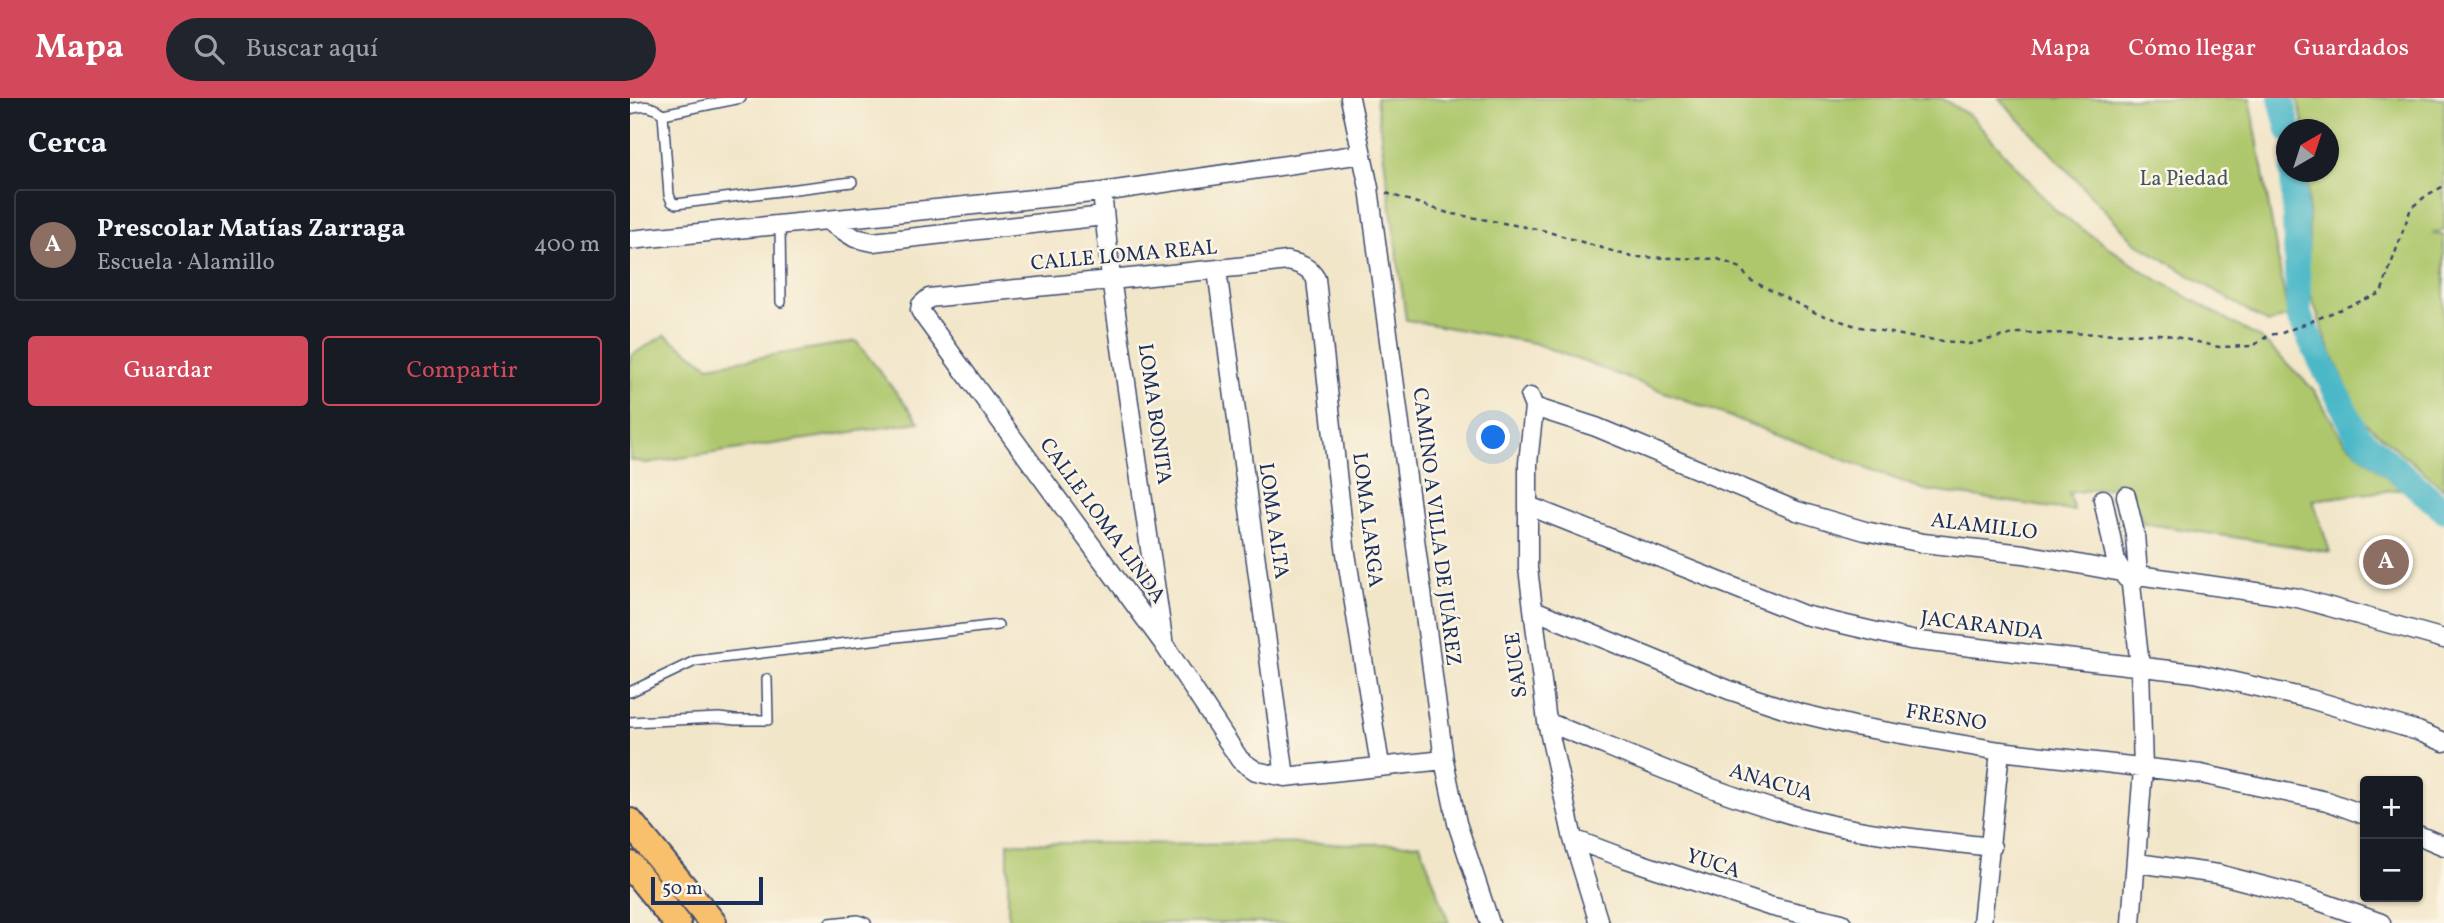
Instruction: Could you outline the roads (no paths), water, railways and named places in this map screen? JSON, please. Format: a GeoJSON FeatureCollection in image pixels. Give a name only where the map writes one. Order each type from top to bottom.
{"type":"FeatureCollection","features":[{"type":"Feature","properties":{"kind":"main road"},"geometry":{"type":"LineString","coordinates":[[630,822],[713,923]]}},
{"type":"Feature","properties":{"kind":"main road"},"geometry":{"type":"LineString","coordinates":[[630,865],[677,923]]}},
{"type":"Feature","properties":{"kind":"street","name":"CAMINO A VILLA DE JUÁREZ"},"geometry":{"type":"LineString","coordinates":[[1350,98],[1369,188],[1444,760],[1457,822],[1490,923]]}},
{"type":"Feature","properties":{"kind":"street"},"geometry":{"type":"LineString","coordinates":[[630,240],[1102,192],[1362,154]]}},
{"type":"Feature","properties":{"kind":"street","name":"LOMA BONITA"},"geometry":{"type":"LineString","coordinates":[[1102,192],[1111,278],[1163,643]]}},
{"type":"Feature","properties":{"kind":"street"},"geometry":{"type":"LineString","coordinates":[[828,221],[855,238],[873,242],[1104,216]]}},
{"type":"Feature","properties":{"kind":"street","name":"CALLE LOMA REAL"},"geometry":{"type":"LineString","coordinates":[[929,298],[1287,261],[1306,266],[1316,279]]}},
{"type":"Feature","properties":{"kind":"street","name":"LOMA ALTA"},"geometry":{"type":"LineString","coordinates":[[1217,270],[1284,777]]}},
{"type":"Feature","properties":{"kind":"street","name":"LOMA LARGA"},"geometry":{"type":"LineString","coordinates":[[1316,279],[1345,547],[1380,765]]}},
{"type":"Feature","properties":{"kind":"street","name":"CALLE LOMA LINDA"},"geometry":{"type":"LineString","coordinates":[[929,298],[921,305],[923,315],[1163,643],[1241,760],[1256,771],[1284,777]]}},
{"type":"Feature","properties":{"kind":"street","name":"SAUCE"},"geometry":{"type":"LineString","coordinates":[[1532,402],[1528,463],[1528,568],[1547,722],[1573,839],[1599,923]]}},
{"type":"Feature","properties":{"kind":"street","name":"ALAMILLO"},"geometry":{"type":"LineString","coordinates":[[1532,402],[1797,511],[1854,527],[1923,543],[2024,554],[2130,577],[2298,598],[2444,639]]}},
{"type":"Feature","properties":{"kind":"street"},"geometry":{"type":"LineString","coordinates":[[2126,496],[2135,534],[2130,577],[2140,667],[2143,769],[2131,923]]}},
{"type":"Feature","properties":{"kind":"street"},"geometry":{"type":"LineString","coordinates":[[2103,499],[2109,535],[2130,577]]}},
{"type":"Feature","properties":{"kind":"street","name":"JACARANDA"},"geometry":{"type":"LineString","coordinates":[[1528,506],[1804,615],[1911,640],[2195,673],[2310,699],[2418,731],[2444,742]]}},
{"type":"Feature","properties":{"kind":"street","name":"FRESNO"},"geometry":{"type":"LineString","coordinates":[[1534,610],[1729,690],[1799,713],[1854,726],[2000,751],[2201,774],[2328,801],[2360,813]]}},
{"type":"Feature","properties":{"kind":"street","name":"ANACUA"},"geometry":{"type":"LineString","coordinates":[[1547,722],[1741,799],[1797,816],[1875,834],[1992,847]]}},
{"type":"Feature","properties":{"kind":"street"},"geometry":{"type":"LineString","coordinates":[[1982,923],[2000,751]]}},
{"type":"Feature","properties":{"kind":"street"},"geometry":{"type":"LineString","coordinates":[[1284,777],[1444,760]]}},
{"type":"Feature","properties":{"kind":"street"},"geometry":{"type":"LineString","coordinates":[[2423,837],[2444,846]]}},
{"type":"Feature","properties":{"kind":"street","name":"YUCA"},"geometry":{"type":"LineString","coordinates":[[1573,839],[1769,906],[1842,923]]}},
{"type":"Feature","properties":{"kind":"street"},"geometry":{"type":"LineString","coordinates":[[2137,863],[2218,874],[2310,898],[2381,923]]}},
{"type":"Feature","properties":{"kind":"lane"},"geometry":{"type":"LineString","coordinates":[[663,114],[741,98]]}},
{"type":"Feature","properties":{"kind":"lane"},"geometry":{"type":"LineString","coordinates":[[630,109],[646,102],[663,114],[669,195],[676,204],[852,182]]}},
{"type":"Feature","properties":{"kind":"lane"},"geometry":{"type":"LineString","coordinates":[[780,225],[781,302]]}},
{"type":"Feature","properties":{"kind":"lane"},"geometry":{"type":"LineString","coordinates":[[630,692],[695,660],[998,625]]}},
{"type":"Feature","properties":{"kind":"lane"},"geometry":{"type":"LineString","coordinates":[[630,722],[719,718],[768,720],[767,679]]}},
{"type":"Feature","properties":{"kind":"lane"},"geometry":{"type":"LineString","coordinates":[[830,923],[858,920],[866,923]]}},
{"type":"Feature","properties":{"kind":"waterway"},"geometry":{"type":"LineString","coordinates":[[2281,98],[2286,119]]}},
{"type":"Feature","properties":{"kind":"waterway"},"geometry":{"type":"LineString","coordinates":[[2293,182],[2299,316],[2357,435],[2444,510]]}},
{"type":"Feature","properties":{"kind":"place","name":"Prescolar Matías Zarraga"},"geometry":{"type":"Point","coordinates":[2386,562]}},
{"type":"Feature","properties":{"kind":"park label","name":"La Piedad"},"geometry":{"type":"Point","coordinates":[2184,179]}}]}
